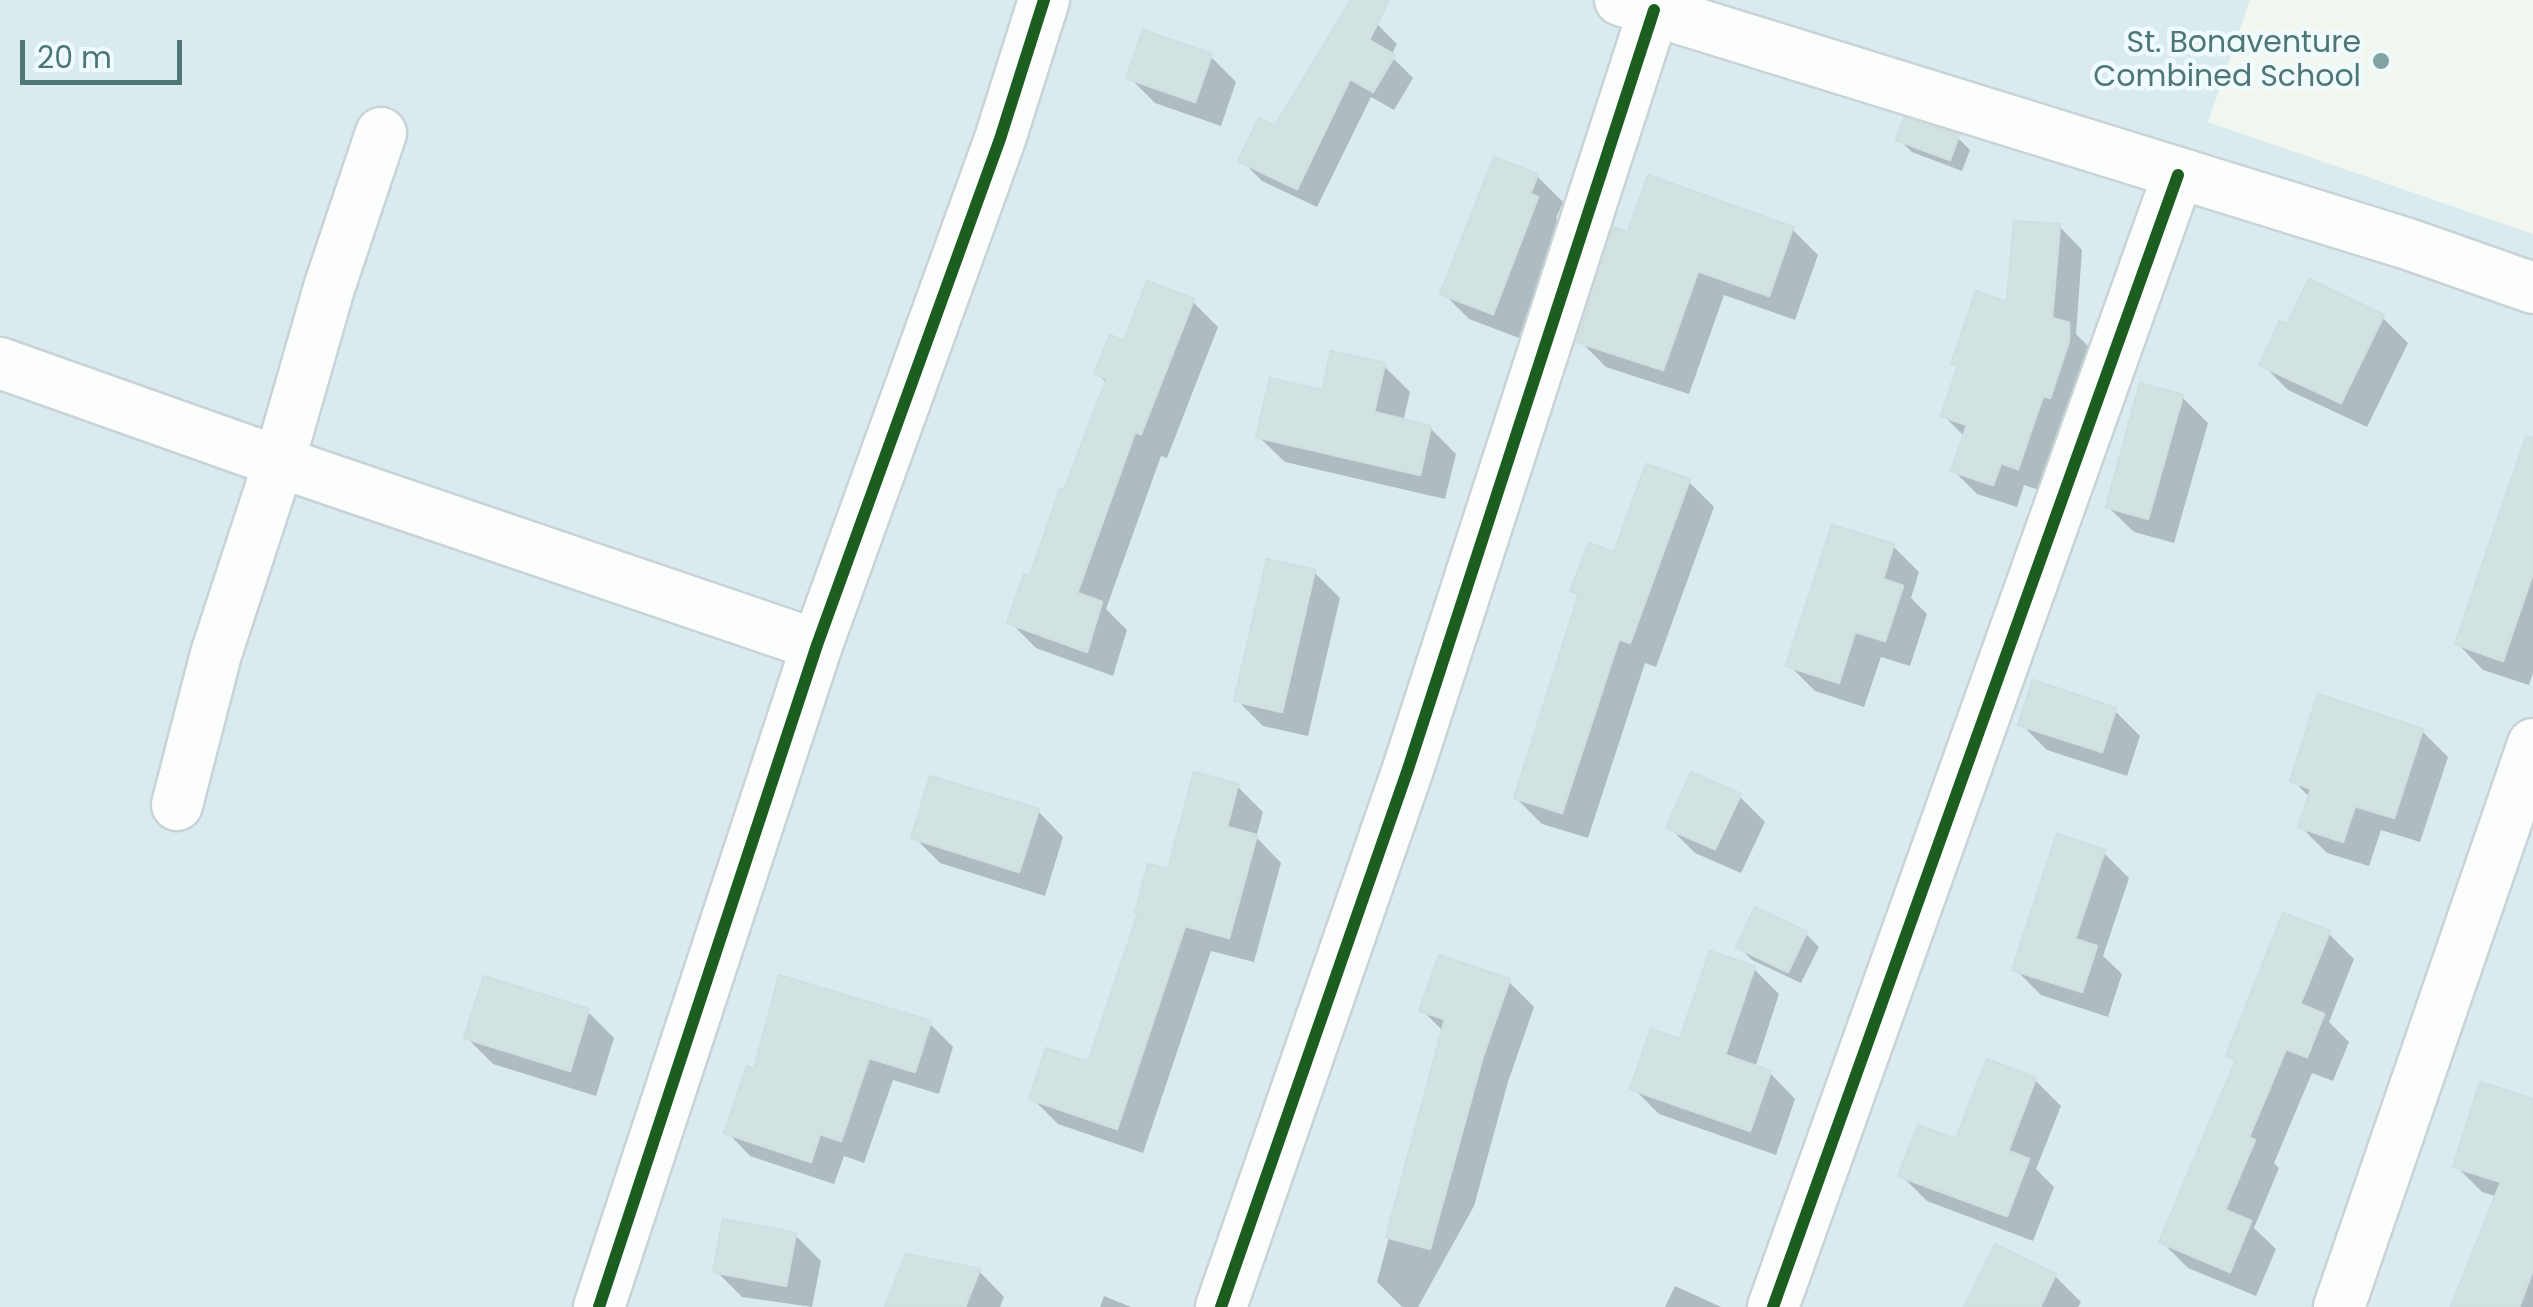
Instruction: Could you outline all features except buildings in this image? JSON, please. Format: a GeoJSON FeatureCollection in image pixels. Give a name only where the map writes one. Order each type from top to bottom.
{"type":"FeatureCollection","features":[{"type":"Feature","properties":{"kind":"street"},"geometry":{"type":"LineString","coordinates":[[599,1307],[817,644],[1000,139],[1044,0]]}},
{"type":"Feature","properties":{"kind":"street"},"geometry":{"type":"LineString","coordinates":[[1221,1307],[1408,769],[1637,5],[2408,244],[2533,288]]}},
{"type":"Feature","properties":{"kind":"street"},"geometry":{"type":"LineString","coordinates":[[178,805],[216,654],[380,133]]}},
{"type":"Feature","properties":{"kind":"street"},"geometry":{"type":"LineString","coordinates":[[1773,1307],[2178,175]]}},
{"type":"Feature","properties":{"kind":"street"},"geometry":{"type":"LineString","coordinates":[[0,362],[279,462],[817,644]]}},
{"type":"Feature","properties":{"kind":"street"},"geometry":{"type":"LineString","coordinates":[[2339,1307],[2533,744]]}},
{"type":"Feature","properties":{"kind":"shaded area"},"geometry":{"type":"Polygon","coordinates":[[[0,0],[2533,0],[2533,1307],[0,1307],[0,0]]]}},
{"type":"Feature","properties":{"kind":"shaded area","name":"St. Bonaventure Combined School"},"geometry":{"type":"Polygon","coordinates":[[[2250,0],[2533,0],[2533,234],[2208,122],[2250,0]]]}},
{"type":"Feature","properties":{"kind":"cycle path"},"geometry":{"type":"LineString","coordinates":[[599,1307],[817,645],[1000,139],[1044,0]]}},
{"type":"Feature","properties":{"kind":"cycle path"},"geometry":{"type":"LineString","coordinates":[[1221,1307],[1408,769],[1654,10]]}},
{"type":"Feature","properties":{"kind":"cycle path"},"geometry":{"type":"LineString","coordinates":[[1773,1307],[2178,175]]}},
{"type":"Feature","properties":{"kind":"place","name":"St. Bonaventure Combined School"},"geometry":{"type":"Point","coordinates":[2381,61]}}]}
